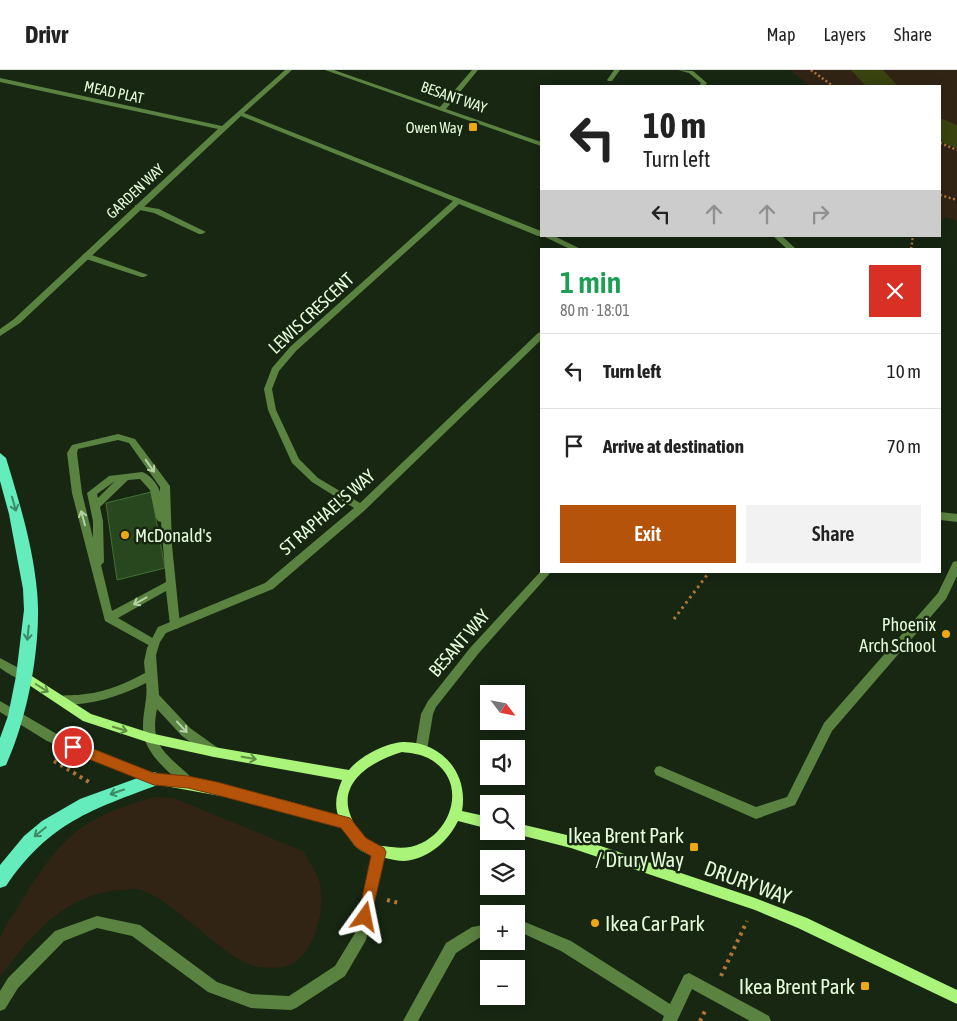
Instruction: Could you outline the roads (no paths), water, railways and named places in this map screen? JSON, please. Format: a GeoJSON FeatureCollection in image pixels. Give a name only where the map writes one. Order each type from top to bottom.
{"type":"FeatureCollection","features":[{"type":"Feature","properties":{"kind":"highway"},"geometry":{"type":"LineString","coordinates":[[0,458],[16,514],[30,589],[24,676],[16,716],[0,760]]}},
{"type":"Feature","properties":{"kind":"highway"},"geometry":{"type":"LineString","coordinates":[[0,880],[9,865],[38,832],[81,806],[154,779]]}},
{"type":"Feature","properties":{"kind":"main road"},"geometry":{"type":"LineString","coordinates":[[24,676],[87,718],[150,738],[214,752],[350,776]]}},
{"type":"Feature","properties":{"kind":"main road"},"geometry":{"type":"LineString","coordinates":[[402,747],[421,750],[438,758],[455,777],[460,795],[457,815],[447,832],[428,848],[408,855],[379,852],[361,843],[346,823],[342,804],[350,776],[363,762],[383,750],[402,747]]}},
{"type":"Feature","properties":{"kind":"main road"},"geometry":{"type":"LineString","coordinates":[[154,779],[188,782],[346,823]]}},
{"type":"Feature","properties":{"kind":"main road"},"geometry":{"type":"LineString","coordinates":[[457,815],[480,821]]}},
{"type":"Feature","properties":{"kind":"main road","name":"DRURY WAY"},"geometry":{"type":"LineString","coordinates":[[525,831],[571,842],[755,904],[957,997]]}},
{"type":"Feature","properties":{"kind":"street","name":"GARDEN WAY"},"geometry":{"type":"LineString","coordinates":[[0,333],[17,321],[223,128],[289,70]]}},
{"type":"Feature","properties":{"kind":"street","name":"BESANT WAY"},"geometry":{"type":"LineString","coordinates":[[328,70],[443,108],[540,144]]}},
{"type":"Feature","properties":{"kind":"street"},"geometry":{"type":"LineString","coordinates":[[443,108],[475,70]]}},
{"type":"Feature","properties":{"kind":"street"},"geometry":{"type":"LineString","coordinates":[[610,80],[616,70]]}},
{"type":"Feature","properties":{"kind":"street"},"geometry":{"type":"LineString","coordinates":[[681,70],[691,72],[704,83],[703,85]]}},
{"type":"Feature","properties":{"kind":"street","name":"MEAD PLAT"},"geometry":{"type":"LineString","coordinates":[[0,80],[223,128]]}},
{"type":"Feature","properties":{"kind":"street"},"geometry":{"type":"LineString","coordinates":[[240,113],[540,234]]}},
{"type":"Feature","properties":{"kind":"street","name":"LEWIS CRESCENT"},"geometry":{"type":"LineString","coordinates":[[361,508],[315,480],[295,461],[272,410],[268,388],[275,370],[292,349],[459,200]]}},
{"type":"Feature","properties":{"kind":"street"},"geometry":{"type":"LineString","coordinates":[[138,207],[156,212],[202,232]]}},
{"type":"Feature","properties":{"kind":"street"},"geometry":{"type":"LineString","coordinates":[[549,237],[576,248]]}},
{"type":"Feature","properties":{"kind":"street"},"geometry":{"type":"LineString","coordinates":[[778,237],[791,248]]}},
{"type":"Feature","properties":{"kind":"street"},"geometry":{"type":"LineString","coordinates":[[86,256],[144,275]]}},
{"type":"Feature","properties":{"kind":"street","name":"ST RAPHAEL'S WAY"},"geometry":{"type":"LineString","coordinates":[[152,644],[162,630],[269,586],[361,508],[540,336]]}},
{"type":"Feature","properties":{"kind":"street"},"geometry":{"type":"LineString","coordinates":[[175,625],[167,544],[165,486],[132,441],[118,437],[75,448],[72,453],[77,493],[109,618],[152,644],[149,656],[149,676],[153,697],[149,711],[150,738],[162,756],[188,782]]}},
{"type":"Feature","properties":{"kind":"street"},"geometry":{"type":"LineString","coordinates":[[99,578],[98,521],[92,493],[112,478],[142,475],[155,489],[167,544]]}},
{"type":"Feature","properties":{"kind":"street"},"geometry":{"type":"LineString","coordinates":[[941,516],[957,518]]}},
{"type":"Feature","properties":{"kind":"street"},"geometry":{"type":"LineString","coordinates":[[660,772],[756,813],[791,801],[828,727],[942,596],[957,565]]}},
{"type":"Feature","properties":{"kind":"street","name":"BESANT WAY"},"geometry":{"type":"LineString","coordinates":[[421,750],[427,714],[432,704],[474,651],[545,573]]}},
{"type":"Feature","properties":{"kind":"street"},"geometry":{"type":"LineString","coordinates":[[109,618],[171,584]]}},
{"type":"Feature","properties":{"kind":"street"},"geometry":{"type":"LineString","coordinates":[[0,663],[24,676]]}},
{"type":"Feature","properties":{"kind":"street"},"geometry":{"type":"LineString","coordinates":[[61,700],[85,700],[104,696],[149,676]]}},
{"type":"Feature","properties":{"kind":"street"},"geometry":{"type":"LineString","coordinates":[[153,697],[186,732],[214,752]]}},
{"type":"Feature","properties":{"kind":"street"},"geometry":{"type":"LineString","coordinates":[[0,706],[73,747],[154,779]]}},
{"type":"Feature","properties":{"kind":"street"},"geometry":{"type":"LineString","coordinates":[[0,1004],[13,983],[60,936],[97,922],[134,930],[213,987],[251,1002],[292,1002],[340,971],[361,935],[379,852]]}},
{"type":"Feature","properties":{"kind":"street"},"geometry":{"type":"LineString","coordinates":[[525,928],[566,946],[671,1017],[689,980],[764,1021]]}},
{"type":"Feature","properties":{"kind":"street"},"geometry":{"type":"LineString","coordinates":[[410,1021],[451,948],[480,932]]}},
{"type":"Feature","properties":{"kind":"waterway"},"geometry":{"type":"LineString","coordinates":[[866,70],[882,85]]}},
{"type":"Feature","properties":{"kind":"waterway"},"geometry":{"type":"LineString","coordinates":[[941,129],[957,138]]}},
{"type":"Feature","properties":{"kind":"place","name":"Owen Way"},"geometry":{"type":"Point","coordinates":[473,127]}},
{"type":"Feature","properties":{"kind":"place","name":"McDonald's"},"geometry":{"type":"Point","coordinates":[125,535]}},
{"type":"Feature","properties":{"kind":"place","name":"Phoenix Arch School"},"geometry":{"type":"Point","coordinates":[946,634]}},
{"type":"Feature","properties":{"kind":"place","name":"Ikea Brent Park / Drury Way"},"geometry":{"type":"Point","coordinates":[694,847]}},
{"type":"Feature","properties":{"kind":"place","name":"Ikea Car Park"},"geometry":{"type":"Point","coordinates":[595,923]}},
{"type":"Feature","properties":{"kind":"place","name":"Ikea Brent Park"},"geometry":{"type":"Point","coordinates":[865,986]}}]}
